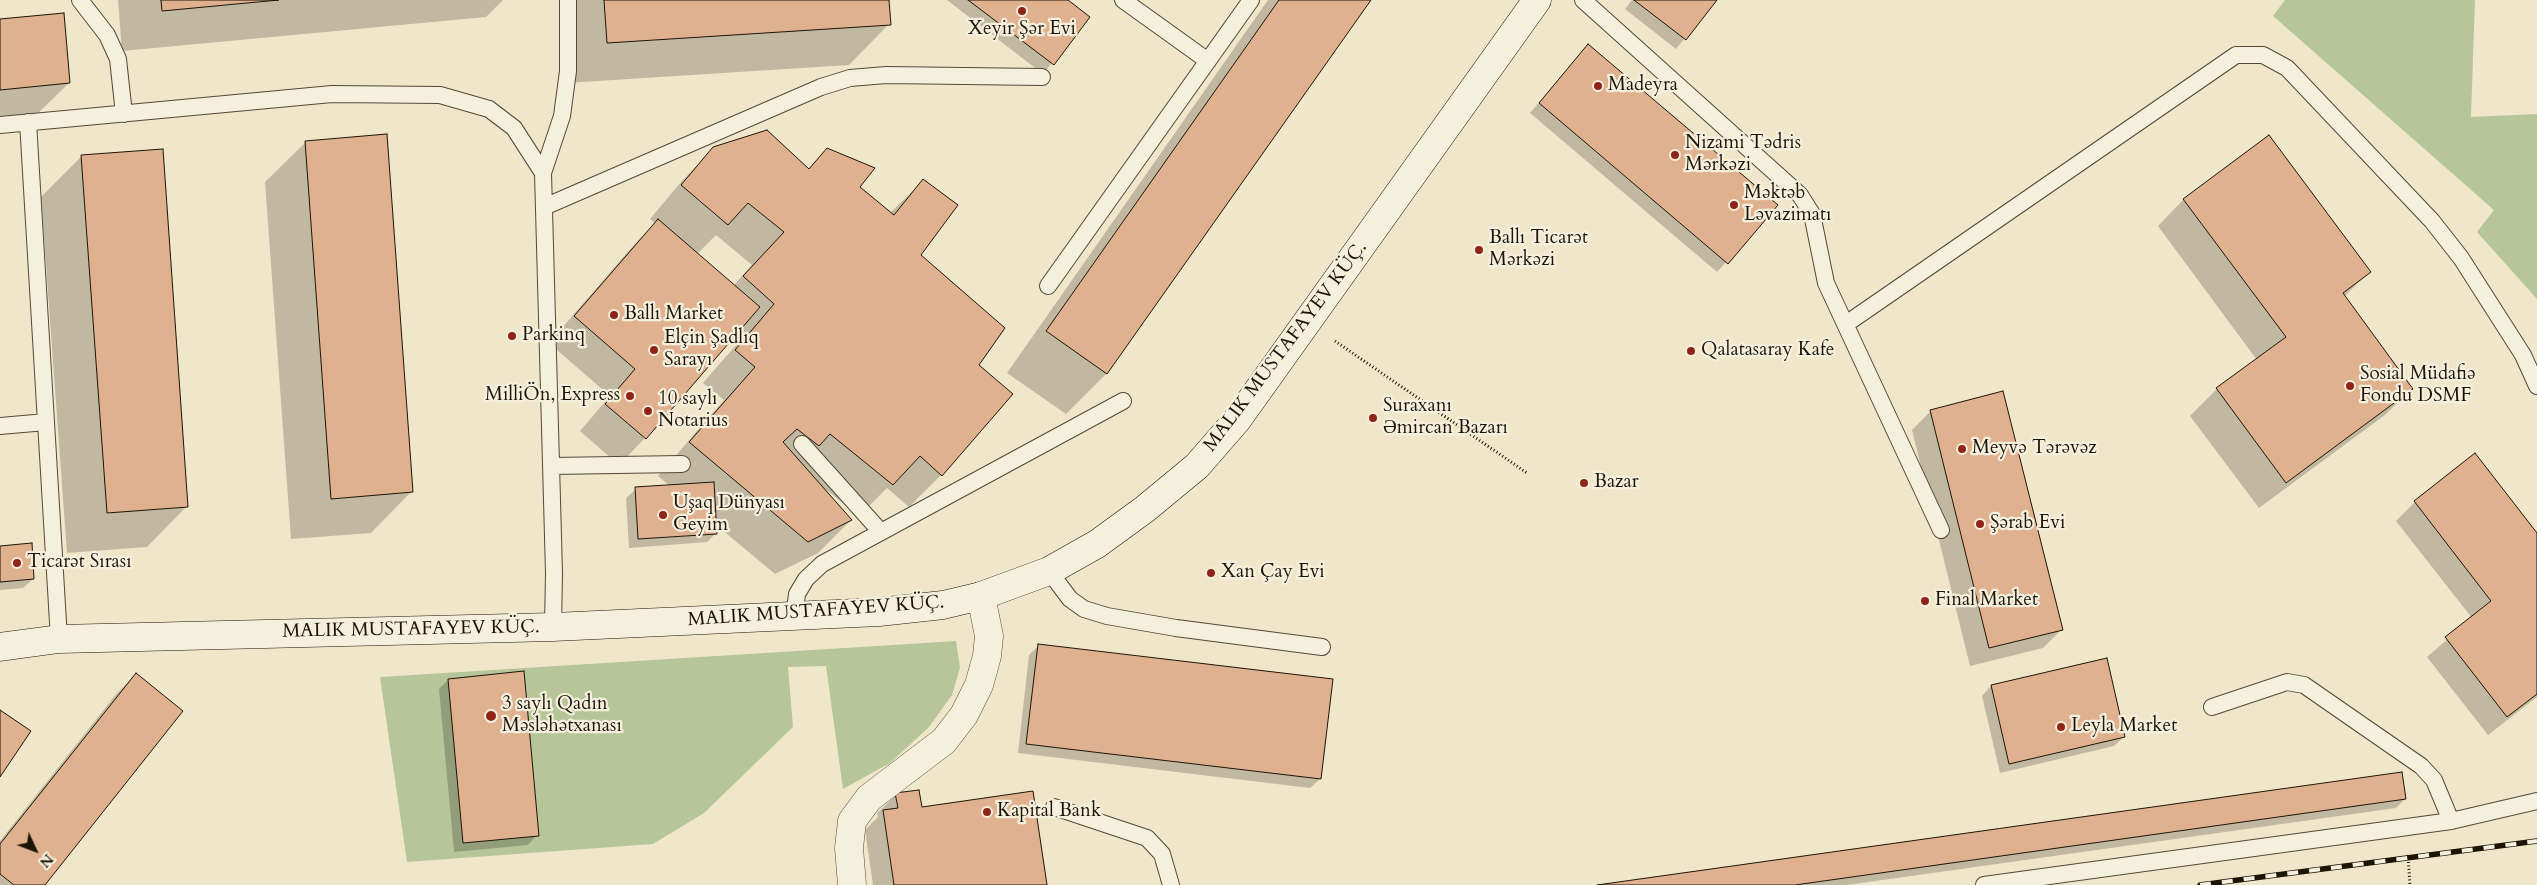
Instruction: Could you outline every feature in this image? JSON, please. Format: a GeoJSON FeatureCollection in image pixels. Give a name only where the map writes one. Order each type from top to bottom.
{"type":"FeatureCollection","features":[{"type":"Feature","properties":{"kind":"street","name":"MALIK MUSTAFAYEV KÜÇ."},"geometry":{"type":"LineString","coordinates":[[59,639],[553,627],[879,612],[944,604],[981,596],[1049,571],[1097,544],[1145,509],[1197,466],[1237,420],[1537,0]]}},
{"type":"Feature","properties":{"kind":"street"},"geometry":{"type":"LineString","coordinates":[[852,885],[849,848],[852,821],[869,798],[944,741],[964,715],[979,685],[987,656],[989,636],[981,596]]}},
{"type":"Feature","properties":{"kind":"street"},"geometry":{"type":"LineString","coordinates":[[0,647],[59,639]]}},
{"type":"Feature","properties":{"kind":"street"},"geometry":{"type":"LineString","coordinates":[[0,656],[59,639]]}},
{"type":"Feature","properties":{"kind":"lane"},"geometry":{"type":"LineString","coordinates":[[80,0],[107,35],[118,60],[124,114]]}},
{"type":"Feature","properties":{"kind":"lane"},"geometry":{"type":"LineString","coordinates":[[553,627],[551,466],[543,173],[562,116],[568,71],[568,0]]}},
{"type":"Feature","properties":{"kind":"lane"},"geometry":{"type":"LineString","coordinates":[[1124,0],[1208,61]]}},
{"type":"Feature","properties":{"kind":"lane"},"geometry":{"type":"LineString","coordinates":[[1048,286],[1251,0]]}},
{"type":"Feature","properties":{"kind":"lane"},"geometry":{"type":"LineString","coordinates":[[1582,0],[1800,195],[1812,214],[1826,283],[1941,530]]}},
{"type":"Feature","properties":{"kind":"lane"},"geometry":{"type":"LineString","coordinates":[[1846,324],[2236,55],[2263,55],[2287,68],[2432,220],[2461,258],[2523,355],[2537,386]]}},
{"type":"Feature","properties":{"kind":"lane"},"geometry":{"type":"LineString","coordinates":[[544,207],[821,87],[850,78],[886,75],[1042,77]]}},
{"type":"Feature","properties":{"kind":"lane"},"geometry":{"type":"LineString","coordinates":[[0,125],[332,94],[440,96],[489,109],[514,128],[543,173]]}},
{"type":"Feature","properties":{"kind":"lane"},"geometry":{"type":"LineString","coordinates":[[28,122],[59,639]]}},
{"type":"Feature","properties":{"kind":"lane"},"geometry":{"type":"LineString","coordinates":[[794,616],[797,594],[806,579],[822,564],[1123,401]]}},
{"type":"Feature","properties":{"kind":"lane"},"geometry":{"type":"LineString","coordinates":[[0,426],[46,422]]}},
{"type":"Feature","properties":{"kind":"lane"},"geometry":{"type":"LineString","coordinates":[[802,444],[881,532]]}},
{"type":"Feature","properties":{"kind":"lane"},"geometry":{"type":"LineString","coordinates":[[551,466],[682,464]]}},
{"type":"Feature","properties":{"kind":"lane"},"geometry":{"type":"LineString","coordinates":[[1049,571],[1070,599],[1084,609],[1107,616],[1176,628],[1322,647]]}},
{"type":"Feature","properties":{"kind":"lane"},"geometry":{"type":"LineString","coordinates":[[2212,706],[2287,682],[2304,685],[2421,766],[2434,780],[2451,821]]}},
{"type":"Feature","properties":{"kind":"lane"},"geometry":{"type":"LineString","coordinates":[[1984,885],[2451,821],[2537,801]]}},
{"type":"Feature","properties":{"kind":"lane"},"geometry":{"type":"LineString","coordinates":[[1054,807],[1147,838],[1162,854],[1171,885]]}},
{"type":"Feature","properties":{"kind":"path"},"geometry":{"type":"LineString","coordinates":[[1308,322],[1527,473]]}},
{"type":"Feature","properties":{"kind":"green space"},"geometry":{"type":"Polygon","coordinates":[[[2285,0],[2475,0],[2471,117],[2537,114],[2537,299],[2477,232],[2494,210],[2273,16],[2285,0]]]}},
{"type":"Feature","properties":{"kind":"green space"},"geometry":{"type":"Polygon","coordinates":[[[956,641],[960,668],[952,695],[929,727],[890,763],[843,789],[826,666],[788,667],[793,727],[704,813],[653,844],[407,862],[380,677],[956,641]]]}},
{"type":"Feature","properties":{"kind":"building"},"geometry":{"type":"Polygon","coordinates":[[[161,0],[279,0],[162,11],[161,0]]]}},
{"type":"Feature","properties":{"kind":"building"},"geometry":{"type":"Polygon","coordinates":[[[604,0],[889,0],[891,25],[607,43],[604,0]]]}},
{"type":"Feature","properties":{"kind":"building"},"geometry":{"type":"Polygon","coordinates":[[[968,0],[1068,0],[1090,17],[1054,65],[968,0]]]}},
{"type":"Feature","properties":{"kind":"building"},"geometry":{"type":"Polygon","coordinates":[[[1279,0],[1371,0],[1107,374],[1046,331],[1279,0]]]}},
{"type":"Feature","properties":{"kind":"building"},"geometry":{"type":"Polygon","coordinates":[[[1634,0],[1717,0],[1686,40],[1634,0]]]}},
{"type":"Feature","properties":{"kind":"building"},"geometry":{"type":"Polygon","coordinates":[[[64,13],[70,83],[0,90],[0,19],[64,13]]]}},
{"type":"Feature","properties":{"kind":"building"},"geometry":{"type":"Polygon","coordinates":[[[1588,44],[1778,205],[1728,264],[1539,103],[1588,44]]]}},
{"type":"Feature","properties":{"kind":"building"},"geometry":{"type":"Polygon","coordinates":[[[767,130],[809,169],[827,148],[875,168],[860,187],[894,215],[923,179],[958,205],[921,255],[1005,328],[979,365],[1013,394],[942,476],[920,456],[893,485],[830,434],[819,446],[797,429],[783,442],[852,520],[808,542],[689,442],[755,367],[735,350],[774,304],[743,276],[784,232],[748,203],[728,225],[681,185],[713,147],[767,130]]]}},
{"type":"Feature","properties":{"kind":"building"},"geometry":{"type":"Polygon","coordinates":[[[387,134],[413,492],[331,499],[305,141],[387,134]]]}},
{"type":"Feature","properties":{"kind":"building"},"geometry":{"type":"Polygon","coordinates":[[[2269,135],[2371,272],[2343,293],[2413,389],[2286,483],[2216,388],[2286,337],[2183,199],[2269,135]]]}},
{"type":"Feature","properties":{"kind":"building"},"geometry":{"type":"Polygon","coordinates":[[[163,149],[188,507],[107,513],[81,155],[163,149]]]}},
{"type":"Feature","properties":{"kind":"building"},"geometry":{"type":"Polygon","coordinates":[[[658,219],[760,307],[646,439],[605,404],[635,369],[574,316],[658,219]]]}},
{"type":"Feature","properties":{"kind":"building"},"geometry":{"type":"Polygon","coordinates":[[[2003,391],[2063,630],[1989,648],[1930,410],[2003,391]]]}},
{"type":"Feature","properties":{"kind":"building"},"geometry":{"type":"Polygon","coordinates":[[[2475,453],[2537,533],[2537,694],[2507,717],[2445,637],[2491,601],[2414,501],[2475,453]]]}},
{"type":"Feature","properties":{"kind":"building"},"geometry":{"type":"Polygon","coordinates":[[[714,482],[717,534],[638,539],[635,487],[714,482]]]}},
{"type":"Feature","properties":{"kind":"building","name":"Ticarət Sırası"},"geometry":{"type":"Polygon","coordinates":[[[32,543],[34,579],[0,582],[0,546],[32,543]]]}},
{"type":"Feature","properties":{"kind":"building"},"geometry":{"type":"Polygon","coordinates":[[[1038,644],[1333,679],[1321,779],[1026,744],[1038,644]]]}},
{"type":"Feature","properties":{"kind":"building"},"geometry":{"type":"Polygon","coordinates":[[[2107,658],[2125,737],[2009,764],[1991,685],[2107,658]]]}},
{"type":"Feature","properties":{"kind":"building"},"geometry":{"type":"Polygon","coordinates":[[[524,671],[539,836],[463,843],[448,679],[524,671]]]}},
{"type":"Feature","properties":{"kind":"building"},"geometry":{"type":"Polygon","coordinates":[[[136,673],[183,711],[45,885],[14,885],[0,874],[0,844],[136,673]]]}},
{"type":"Feature","properties":{"kind":"building"},"geometry":{"type":"Polygon","coordinates":[[[0,710],[31,731],[0,777],[0,710]]]}},
{"type":"Feature","properties":{"kind":"building"},"geometry":{"type":"Polygon","coordinates":[[[2402,772],[2406,799],[1795,885],[1597,885],[2402,772]]]}},
{"type":"Feature","properties":{"kind":"building"},"geometry":{"type":"Polygon","coordinates":[[[919,790],[922,807],[1033,791],[1047,885],[894,885],[883,810],[898,808],[895,793],[919,790]]]}},
{"type":"Feature","properties":{"kind":"railway"},"geometry":{"type":"LineString","coordinates":[[2200,885],[2537,841]]}},
{"type":"Feature","properties":{"kind":"place","name":"Xeyir Şər Evi"},"geometry":{"type":"Point","coordinates":[1022,11]}},
{"type":"Feature","properties":{"kind":"place","name":"Madeyra"},"geometry":{"type":"Point","coordinates":[1598,86]}},
{"type":"Feature","properties":{"kind":"place","name":"Nizami Tədris Mərkəzi"},"geometry":{"type":"Point","coordinates":[1675,155]}},
{"type":"Feature","properties":{"kind":"place","name":"Məktəb Ləvazimatı"},"geometry":{"type":"Point","coordinates":[1734,205]}},
{"type":"Feature","properties":{"kind":"place","name":"Ballı Ticarət Mərkəzi"},"geometry":{"type":"Point","coordinates":[1479,250]}},
{"type":"Feature","properties":{"kind":"place","name":"Ballı Market"},"geometry":{"type":"Point","coordinates":[614,315]}},
{"type":"Feature","properties":{"kind":"place","name":"Parkinq"},"geometry":{"type":"Point","coordinates":[512,336]}},
{"type":"Feature","properties":{"kind":"place","name":"Elçin Şadlıq Sarayı"},"geometry":{"type":"Point","coordinates":[654,350]}},
{"type":"Feature","properties":{"kind":"place","name":"Qalatasaray Kafe"},"geometry":{"type":"Point","coordinates":[1691,351]}},
{"type":"Feature","properties":{"kind":"place","name":"Sosial Müdafiə Fondu DSMF"},"geometry":{"type":"Point","coordinates":[2350,386]}},
{"type":"Feature","properties":{"kind":"place","name":"MilliÖn, Express"},"geometry":{"type":"Point","coordinates":[630,396]}},
{"type":"Feature","properties":{"kind":"place","name":"10 saylı Notarius"},"geometry":{"type":"Point","coordinates":[648,411]}},
{"type":"Feature","properties":{"kind":"place","name":"Suraxanı Əmircan Bazarı"},"geometry":{"type":"Point","coordinates":[1373,418]}},
{"type":"Feature","properties":{"kind":"place","name":"Meyvə Tərəvəz"},"geometry":{"type":"Point","coordinates":[1962,449]}},
{"type":"Feature","properties":{"kind":"place","name":"Bazar"},"geometry":{"type":"Point","coordinates":[1584,483]}},
{"type":"Feature","properties":{"kind":"place","name":"Uşaq Dünyası Geyim"},"geometry":{"type":"Point","coordinates":[663,515]}},
{"type":"Feature","properties":{"kind":"place","name":"Şərab Evi"},"geometry":{"type":"Point","coordinates":[1980,524]}},
{"type":"Feature","properties":{"kind":"place","name":"Ticarət Sırası"},"geometry":{"type":"Point","coordinates":[17,563]}},
{"type":"Feature","properties":{"kind":"place","name":"Xan Çay Evi"},"geometry":{"type":"Point","coordinates":[1211,573]}},
{"type":"Feature","properties":{"kind":"place","name":"Final Market"},"geometry":{"type":"Point","coordinates":[1925,601]}},
{"type":"Feature","properties":{"kind":"place","name":"3 saylı Qadın Məsləhətxanası"},"geometry":{"type":"Point","coordinates":[491,716]}},
{"type":"Feature","properties":{"kind":"place","name":"Leyla Market"},"geometry":{"type":"Point","coordinates":[2061,727]}},
{"type":"Feature","properties":{"kind":"place","name":"Kapital Bank"},"geometry":{"type":"Point","coordinates":[987,812]}}]}
